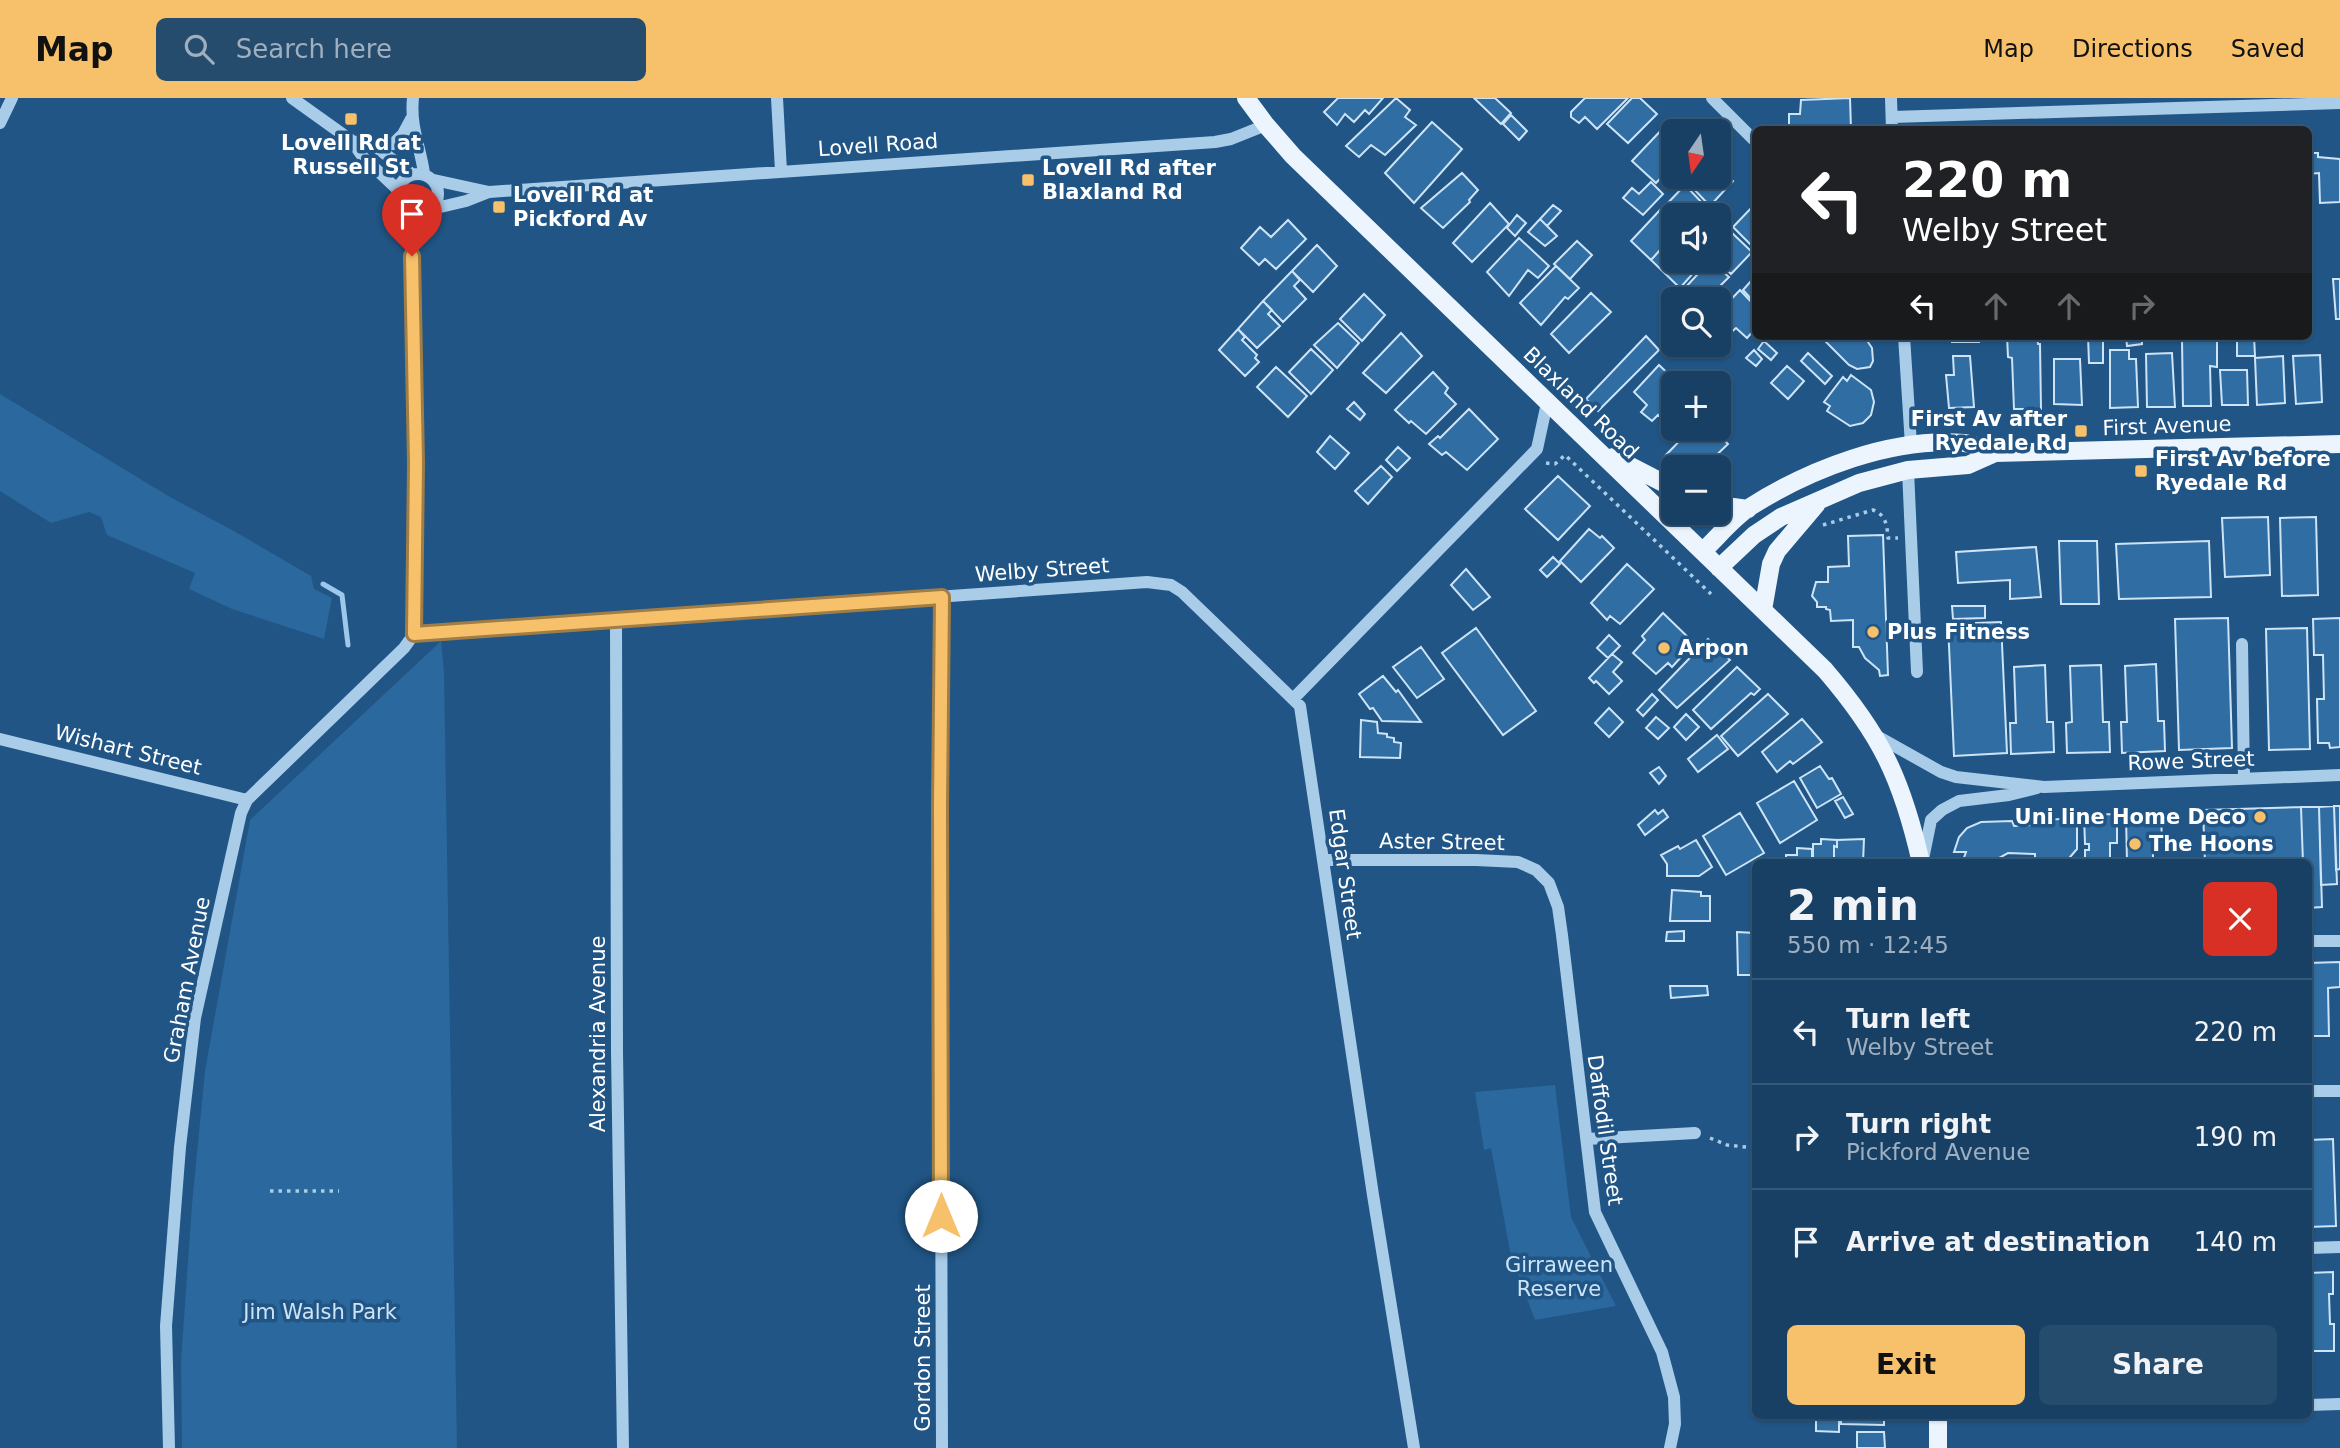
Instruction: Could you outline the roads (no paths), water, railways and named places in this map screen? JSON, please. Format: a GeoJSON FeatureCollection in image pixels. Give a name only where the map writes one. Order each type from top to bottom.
{"type":"FeatureCollection","features":[{"type":"Feature","properties":{"kind":"main road","name":"Blaxland Road"},"geometry":{"type":"LineString","coordinates":[[1246,98],[1293,156],[1825,670],[1854,703],[1875,735],[1907,803],[1921,859]]}},
{"type":"Feature","properties":{"kind":"main road","name":"First Avenue"},"geometry":{"type":"LineString","coordinates":[[1703,551],[1748,509],[1794,482],[1827,467],[1879,451],[1911,445],[1966,443],[1995,453],[2340,444]]}},
{"type":"Feature","properties":{"kind":"main road"},"geometry":{"type":"LineString","coordinates":[[1594,448],[1661,482]]}},
{"type":"Feature","properties":{"kind":"main road","name":"First Avenue"},"geometry":{"type":"LineString","coordinates":[[1719,568],[1754,535],[1781,517],[1859,483],[1908,470],[1968,465],[1995,453]]}},
{"type":"Feature","properties":{"kind":"main road"},"geometry":{"type":"LineString","coordinates":[[1763,610],[1770,564],[1777,551],[1821,500]]}},
{"type":"Feature","properties":{"kind":"main road"},"geometry":{"type":"LineString","coordinates":[[1731,507],[1748,509]]}},
{"type":"Feature","properties":{"kind":"main road"},"geometry":{"type":"LineString","coordinates":[[1938,1419],[1938,1448]]}},
{"type":"Feature","properties":{"kind":"street"},"geometry":{"type":"LineString","coordinates":[[0,123],[12,98]]}},
{"type":"Feature","properties":{"kind":"street","name":"Lovell Road"},"geometry":{"type":"LineString","coordinates":[[292,98],[352,141],[363,157],[398,190]]}},
{"type":"Feature","properties":{"kind":"street"},"geometry":{"type":"LineString","coordinates":[[413,98],[411,119],[421,154],[423,176],[439,191],[439,197],[432,209],[414,214],[402,206],[398,190],[403,180],[423,176]]}},
{"type":"Feature","properties":{"kind":"street"},"geometry":{"type":"LineString","coordinates":[[777,98],[781,170]]}},
{"type":"Feature","properties":{"kind":"street"},"geometry":{"type":"LineString","coordinates":[[1712,98],[1752,138]]}},
{"type":"Feature","properties":{"kind":"street"},"geometry":{"type":"LineString","coordinates":[[1891,98],[1892,123],[2340,103]]}},
{"type":"Feature","properties":{"kind":"street"},"geometry":{"type":"LineString","coordinates":[[373,145],[393,144],[403,134],[411,119]]}},
{"type":"Feature","properties":{"kind":"street","name":"Lovell Road"},"geometry":{"type":"LineString","coordinates":[[432,209],[489,192],[1215,142],[1231,139],[1266,125]]}},
{"type":"Feature","properties":{"kind":"street","name":"Lovell Road"},"geometry":{"type":"LineString","coordinates":[[352,141],[373,145],[423,176],[489,192]]}},
{"type":"Feature","properties":{"kind":"street"},"geometry":{"type":"LineString","coordinates":[[414,214],[411,235],[416,436],[414,634]]}},
{"type":"Feature","properties":{"kind":"street"},"geometry":{"type":"LineString","coordinates":[[1904,340],[1911,445]]}},
{"type":"Feature","properties":{"kind":"street"},"geometry":{"type":"LineString","coordinates":[[1294,698],[1537,449],[1547,403]]}},
{"type":"Feature","properties":{"kind":"street"},"geometry":{"type":"LineString","coordinates":[[1908,470],[1917,672]]}},
{"type":"Feature","properties":{"kind":"street","name":"Welby Street"},"geometry":{"type":"LineString","coordinates":[[414,634],[1147,582],[1171,585],[1182,592],[1294,698]]}},
{"type":"Feature","properties":{"kind":"street","name":"Gordon Street"},"geometry":{"type":"LineString","coordinates":[[942,597],[942,1448]]}},
{"type":"Feature","properties":{"kind":"street","name":"Alexandria Avenue"},"geometry":{"type":"LineString","coordinates":[[616,620],[617,1052],[623,1448]]}},
{"type":"Feature","properties":{"kind":"street","name":"Graham Avenue"},"geometry":{"type":"LineString","coordinates":[[169,1448],[166,1326],[180,1147],[195,1018],[241,813],[247,800],[404,648],[414,634]]}},
{"type":"Feature","properties":{"kind":"street"},"geometry":{"type":"LineString","coordinates":[[2242,644],[2244,778]]}},
{"type":"Feature","properties":{"kind":"street","name":"Edgar Street"},"geometry":{"type":"LineString","coordinates":[[1294,698],[1300,706],[1414,1448]]}},
{"type":"Feature","properties":{"kind":"street","name":"Rowe Street"},"geometry":{"type":"LineString","coordinates":[[1875,735],[1941,772],[1956,777],[2044,786],[2340,775]]}},
{"type":"Feature","properties":{"kind":"street","name":"Wishart Street"},"geometry":{"type":"LineString","coordinates":[[0,739],[247,800]]}},
{"type":"Feature","properties":{"kind":"street","name":"Rowe Street"},"geometry":{"type":"LineString","coordinates":[[1923,859],[1931,820],[1941,810],[1959,801],[2009,795],[2044,786]]}},
{"type":"Feature","properties":{"kind":"street","name":"Aster Street"},"geometry":{"type":"LineString","coordinates":[[1323,860],[1518,862]]}},
{"type":"Feature","properties":{"kind":"street","name":"Daffodil Street"},"geometry":{"type":"LineString","coordinates":[[1518,862],[1536,870],[1549,883],[1558,907],[1595,1212],[1662,1352],[1674,1397],[1675,1424],[1670,1448]]}},
{"type":"Feature","properties":{"kind":"street"},"geometry":{"type":"LineString","coordinates":[[2312,942],[2340,941]]}},
{"type":"Feature","properties":{"kind":"street"},"geometry":{"type":"LineString","coordinates":[[2312,1091],[2340,1091]]}},
{"type":"Feature","properties":{"kind":"street"},"geometry":{"type":"LineString","coordinates":[[1587,1139],[1695,1133]]}},
{"type":"Feature","properties":{"kind":"street"},"geometry":{"type":"LineString","coordinates":[[2312,1248],[2340,1247]]}},
{"type":"Feature","properties":{"kind":"street"},"geometry":{"type":"LineString","coordinates":[[2312,1405],[2340,1405]]}},
{"type":"Feature","properties":{"kind":"waterway"},"geometry":{"type":"LineString","coordinates":[[323,584],[342,595],[348,645]]}},
{"type":"Feature","properties":{"kind":"place","name":"Lovell Rd at Russell St"},"geometry":{"type":"Point","coordinates":[351,119]}},
{"type":"Feature","properties":{"kind":"place","name":"Lovell Rd after Blaxland Rd"},"geometry":{"type":"Point","coordinates":[1028,180]}},
{"type":"Feature","properties":{"kind":"place","name":"Lovell Rd at Pickford Av"},"geometry":{"type":"Point","coordinates":[499,207]}},
{"type":"Feature","properties":{"kind":"place","name":"First Av after Ryedale Rd"},"geometry":{"type":"Point","coordinates":[2081,431]}},
{"type":"Feature","properties":{"kind":"place","name":"First Av before Ryedale Rd"},"geometry":{"type":"Point","coordinates":[2141,471]}},
{"type":"Feature","properties":{"kind":"place","name":"Plus Fitness"},"geometry":{"type":"Point","coordinates":[1873,632]}},
{"type":"Feature","properties":{"kind":"place","name":"Arpon"},"geometry":{"type":"Point","coordinates":[1664,648]}},
{"type":"Feature","properties":{"kind":"place","name":"Uni line Home Deco"},"geometry":{"type":"Point","coordinates":[2260,817]}},
{"type":"Feature","properties":{"kind":"place","name":"The Hoons"},"geometry":{"type":"Point","coordinates":[2135,844]}},
{"type":"Feature","properties":{"kind":"park label","name":"Girraween Reserve"},"geometry":{"type":"Point","coordinates":[1559,1277]}},
{"type":"Feature","properties":{"kind":"park label","name":"Jim Walsh Park"},"geometry":{"type":"Point","coordinates":[320,1312]}}]}
